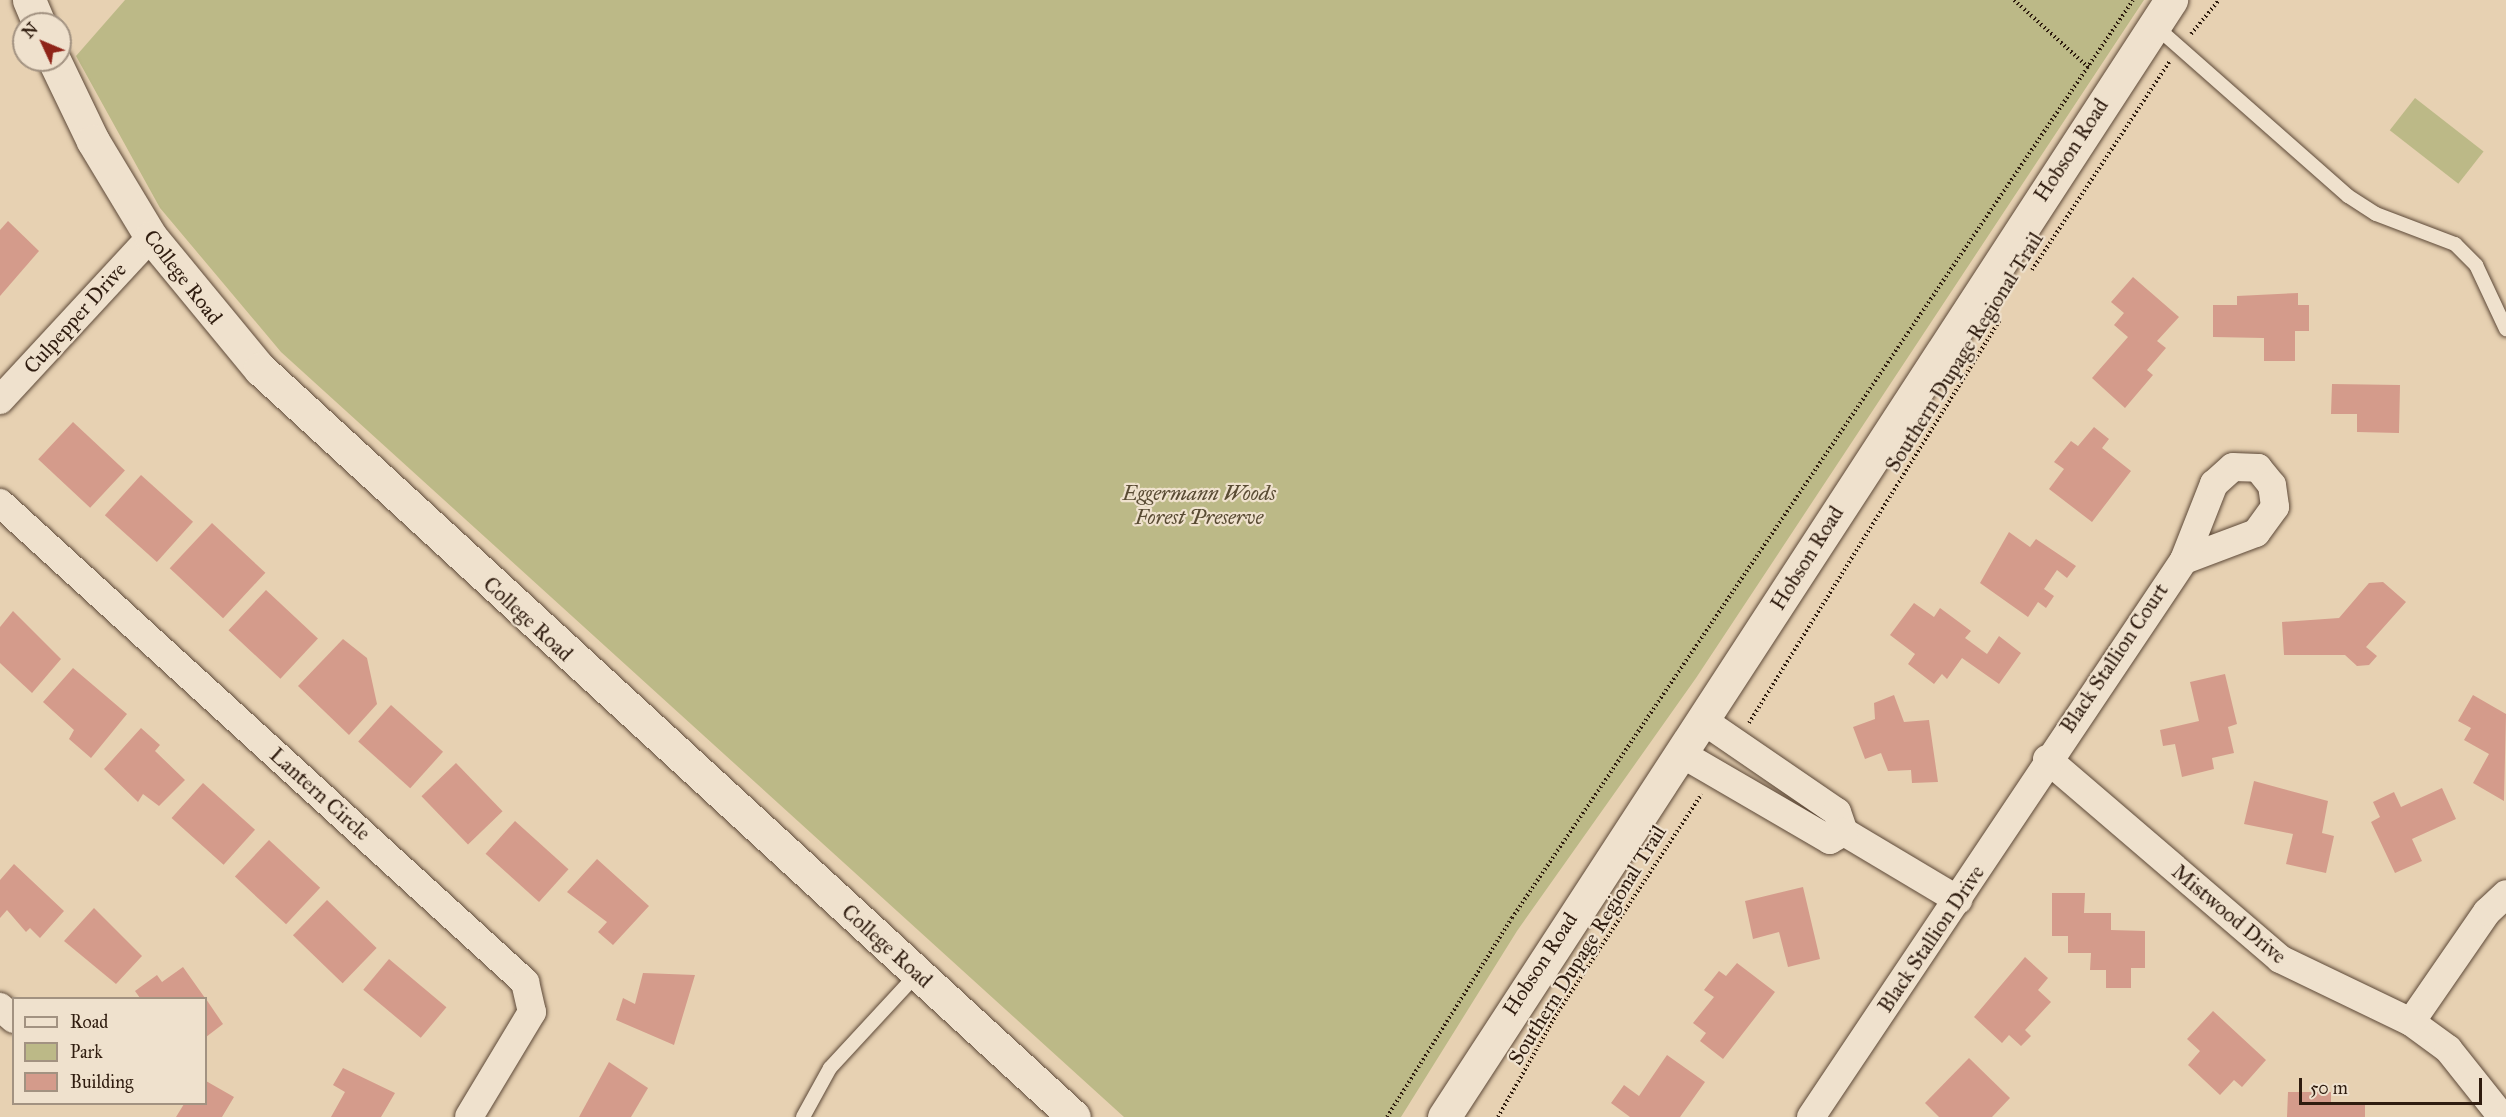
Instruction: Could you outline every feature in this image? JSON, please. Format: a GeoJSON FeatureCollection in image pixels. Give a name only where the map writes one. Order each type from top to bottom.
{"type":"FeatureCollection","features":[{"type":"Feature","properties":{"kind":"main road","name":"Hobson Road"},"geometry":{"type":"LineString","coordinates":[[1444,1117],[1704,721],[2162,13]]}},
{"type":"Feature","properties":{"kind":"main road","name":"College Road"},"geometry":{"type":"LineString","coordinates":[[60,72],[93,141],[151,237],[226,332],[321,429],[1074,1117]]}},
{"type":"Feature","properties":{"kind":"street","name":"Culpepper Drive"},"geometry":{"type":"LineString","coordinates":[[0,400],[151,237]]}},
{"type":"Feature","properties":{"kind":"street","name":"Lantern Circle"},"geometry":{"type":"LineString","coordinates":[[0,503],[525,982],[532,1012],[469,1117]]}},
{"type":"Feature","properties":{"kind":"street","name":"Black Stallion Court"},"geometry":{"type":"LineString","coordinates":[[2047,759],[2184,560]]}},
{"type":"Feature","properties":{"kind":"street"},"geometry":{"type":"LineString","coordinates":[[1704,721],[1837,812],[1844,832],[1958,900]]}},
{"type":"Feature","properties":{"kind":"street"},"geometry":{"type":"LineString","coordinates":[[1682,754],[1830,840],[1844,832]]}},
{"type":"Feature","properties":{"kind":"street","name":"Black Stallion Drive"},"geometry":{"type":"LineString","coordinates":[[1811,1117],[1958,900],[2047,759]]}},
{"type":"Feature","properties":{"kind":"street","name":"Mistwood Drive"},"geometry":{"type":"LineString","coordinates":[[2047,759],[2280,959],[2411,1022],[2448,1049],[2502,1117]]}},
{"type":"Feature","properties":{"kind":"street"},"geometry":{"type":"LineString","coordinates":[[2411,1022],[2487,912],[2506,894]]}},
{"type":"Feature","properties":{"kind":"street"},"geometry":{"type":"LineString","coordinates":[[0,1007],[12,1017]]}},
{"type":"Feature","properties":{"kind":"lane"},"geometry":{"type":"LineString","coordinates":[[2162,13],[2181,47],[2348,196],[2376,213],[2455,244],[2476,265],[2506,329]]}},
{"type":"Feature","properties":{"kind":"lane"},"geometry":{"type":"LineString","coordinates":[[803,1117],[830,1068],[917,974]]}},
{"type":"Feature","properties":{"kind":"path"},"geometry":{"type":"LineString","coordinates":[[2014,0],[2089,68]]}},
{"type":"Feature","properties":{"kind":"path"},"geometry":{"type":"LineString","coordinates":[[1387,1117],[1519,908],[2133,0]]}},
{"type":"Feature","properties":{"kind":"path","name":"Southern Dupage Regional Trail"},"geometry":{"type":"LineString","coordinates":[[2027,279],[2181,47],[2220,0]]}},
{"type":"Feature","properties":{"kind":"path","name":"Southern Dupage Regional Trail"},"geometry":{"type":"LineString","coordinates":[[1746,728],[2008,308]]}},
{"type":"Feature","properties":{"kind":"path","name":"Southern Dupage Regional Trail"},"geometry":{"type":"LineString","coordinates":[[1498,1117],[1558,1012],[1704,791]]}},
{"type":"Feature","properties":{"kind":"green space","name":"Eggermann Woods Forest Preserve"},"geometry":{"type":"Polygon","coordinates":[[[125,0],[2144,0],[1696,678],[1517,931],[1401,1117],[1124,1117],[281,352],[160,208],[76,56],[125,0]]]}},
{"type":"Feature","properties":{"kind":"green space"},"geometry":{"type":"Polygon","coordinates":[[[2415,98],[2484,152],[2458,184],[2390,130],[2415,98]]]}},
{"type":"Feature","properties":{"kind":"building"},"geometry":{"type":"Polygon","coordinates":[[[8,221],[39,251],[0,296],[0,230],[8,221]]]}},
{"type":"Feature","properties":{"kind":"building"},"geometry":{"type":"Polygon","coordinates":[[[2133,277],[2179,317],[2157,341],[2166,348],[2147,370],[2153,375],[2125,408],[2092,378],[2128,337],[2114,325],[2124,313],[2111,302],[2133,277]]]}},
{"type":"Feature","properties":{"kind":"building"},"geometry":{"type":"Polygon","coordinates":[[[2298,293],[2298,305],[2309,305],[2309,331],[2295,331],[2295,361],[2264,361],[2264,338],[2213,337],[2213,305],[2237,305],[2237,296],[2298,293]]]}},
{"type":"Feature","properties":{"kind":"building"},"geometry":{"type":"Polygon","coordinates":[[[2332,384],[2400,385],[2399,433],[2357,432],[2357,414],[2331,414],[2332,384]]]}},
{"type":"Feature","properties":{"kind":"building"},"geometry":{"type":"Polygon","coordinates":[[[73,422],[125,470],[90,508],[38,459],[73,422]]]}},
{"type":"Feature","properties":{"kind":"building"},"geometry":{"type":"Polygon","coordinates":[[[2094,427],[2109,439],[2102,448],[2131,471],[2092,522],[2049,489],[2064,469],[2054,462],[2071,441],[2078,446],[2094,427]]]}},
{"type":"Feature","properties":{"kind":"building"},"geometry":{"type":"Polygon","coordinates":[[[141,475],[193,522],[157,562],[105,515],[141,475]]]}},
{"type":"Feature","properties":{"kind":"building"},"geometry":{"type":"Polygon","coordinates":[[[212,523],[265,573],[223,618],[170,568],[212,523]]]}},
{"type":"Feature","properties":{"kind":"building"},"geometry":{"type":"Polygon","coordinates":[[[2009,532],[2030,547],[2036,539],[2076,566],[2067,578],[2057,570],[2044,589],[2054,596],[2046,608],[2038,602],[2028,617],[1980,583],[2009,532]]]}},
{"type":"Feature","properties":{"kind":"building"},"geometry":{"type":"Polygon","coordinates":[[[2383,582],[2406,602],[2366,647],[2377,656],[2369,665],[2357,666],[2345,655],[2284,655],[2282,622],[2339,618],[2369,583],[2383,582]]]}},
{"type":"Feature","properties":{"kind":"building"},"geometry":{"type":"Polygon","coordinates":[[[266,590],[318,638],[280,679],[228,630],[266,590]]]}},
{"type":"Feature","properties":{"kind":"building"},"geometry":{"type":"Polygon","coordinates":[[[1914,603],[1934,617],[1940,608],[1971,631],[1965,638],[1987,654],[1999,636],[2021,653],[1999,684],[1962,658],[1947,679],[1942,674],[1934,684],[1908,664],[1915,654],[1890,635],[1914,603]]]}},
{"type":"Feature","properties":{"kind":"building"},"geometry":{"type":"Polygon","coordinates":[[[13,611],[61,659],[32,693],[0,663],[0,627],[13,611]]]}},
{"type":"Feature","properties":{"kind":"building"},"geometry":{"type":"Polygon","coordinates":[[[343,639],[367,658],[377,704],[349,735],[298,686],[343,639]]]}},
{"type":"Feature","properties":{"kind":"building"},"geometry":{"type":"Polygon","coordinates":[[[73,668],[127,714],[91,758],[69,739],[74,730],[43,702],[73,668]]]}},
{"type":"Feature","properties":{"kind":"building"},"geometry":{"type":"Polygon","coordinates":[[[2225,674],[2237,724],[2228,727],[2234,753],[2212,758],[2214,769],[2182,777],[2175,744],[2163,746],[2160,730],[2199,721],[2190,682],[2225,674]]]}},
{"type":"Feature","properties":{"kind":"building"},"geometry":{"type":"Polygon","coordinates":[[[1894,695],[1904,722],[1929,720],[1938,782],[1912,783],[1911,770],[1888,771],[1881,753],[1865,759],[1853,727],[1875,719],[1874,703],[1894,695]]]}},
{"type":"Feature","properties":{"kind":"building"},"geometry":{"type":"Polygon","coordinates":[[[2473,695],[2506,714],[2504,801],[2473,783],[2489,754],[2464,740],[2471,728],[2458,721],[2473,695]]]}},
{"type":"Feature","properties":{"kind":"building"},"geometry":{"type":"Polygon","coordinates":[[[391,705],[443,752],[410,788],[358,741],[391,705]]]}},
{"type":"Feature","properties":{"kind":"building"},"geometry":{"type":"Polygon","coordinates":[[[141,728],[160,745],[155,751],[185,780],[159,806],[143,794],[138,802],[104,769],[141,728]]]}},
{"type":"Feature","properties":{"kind":"building"},"geometry":{"type":"Polygon","coordinates":[[[456,763],[503,811],[468,845],[421,796],[456,763]]]}},
{"type":"Feature","properties":{"kind":"building"},"geometry":{"type":"Polygon","coordinates":[[[2254,781],[2328,801],[2322,833],[2334,836],[2326,873],[2286,864],[2293,834],[2244,824],[2254,781]]]}},
{"type":"Feature","properties":{"kind":"building"},"geometry":{"type":"Polygon","coordinates":[[[203,783],[255,830],[224,865],[172,818],[203,783]]]}},
{"type":"Feature","properties":{"kind":"building"},"geometry":{"type":"Polygon","coordinates":[[[2442,788],[2456,819],[2412,839],[2422,861],[2395,873],[2371,822],[2380,817],[2373,802],[2394,792],[2401,807],[2442,788]]]}},
{"type":"Feature","properties":{"kind":"building"},"geometry":{"type":"Polygon","coordinates":[[[515,821],[569,869],[539,902],[486,854],[515,821]]]}},
{"type":"Feature","properties":{"kind":"building"},"geometry":{"type":"Polygon","coordinates":[[[269,840],[320,888],[286,924],[235,877],[269,840]]]}},
{"type":"Feature","properties":{"kind":"building"},"geometry":{"type":"Polygon","coordinates":[[[597,859],[649,906],[613,945],[598,932],[607,922],[567,892],[597,859]]]}},
{"type":"Feature","properties":{"kind":"building"},"geometry":{"type":"Polygon","coordinates":[[[14,864],[64,911],[40,938],[30,928],[26,932],[7,910],[0,918],[0,880],[14,864]]]}},
{"type":"Feature","properties":{"kind":"building"},"geometry":{"type":"Polygon","coordinates":[[[1803,887],[1820,959],[1788,967],[1779,932],[1753,939],[1745,901],[1803,887]]]}},
{"type":"Feature","properties":{"kind":"building"},"geometry":{"type":"Polygon","coordinates":[[[2052,893],[2085,893],[2084,913],[2111,913],[2111,930],[2145,931],[2145,968],[2131,968],[2131,988],[2106,988],[2106,970],[2090,970],[2091,953],[2068,953],[2068,936],[2052,936],[2052,893]]]}},
{"type":"Feature","properties":{"kind":"building"},"geometry":{"type":"Polygon","coordinates":[[[327,900],[377,948],[343,983],[293,935],[327,900]]]}},
{"type":"Feature","properties":{"kind":"building"},"geometry":{"type":"Polygon","coordinates":[[[94,908],[142,956],[116,984],[64,941],[94,908]]]}},
{"type":"Feature","properties":{"kind":"building"},"geometry":{"type":"Polygon","coordinates":[[[2025,957],[2048,978],[2038,990],[2051,1002],[2025,1030],[2031,1036],[2021,1046],[2009,1035],[2002,1043],[1974,1017],[2025,957]]]}},
{"type":"Feature","properties":{"kind":"building"},"geometry":{"type":"Polygon","coordinates":[[[389,959],[446,1007],[421,1038],[363,990],[389,959]]]}},
{"type":"Feature","properties":{"kind":"building"},"geometry":{"type":"Polygon","coordinates":[[[1737,963],[1775,992],[1723,1059],[1700,1041],[1706,1033],[1693,1023],[1714,997],[1704,990],[1719,971],[1726,976],[1737,963]]]}},
{"type":"Feature","properties":{"kind":"building"},"geometry":{"type":"Polygon","coordinates":[[[183,967],[204,997],[139,997],[135,991],[157,975],[162,982],[183,967]]]}},
{"type":"Feature","properties":{"kind":"building"},"geometry":{"type":"Polygon","coordinates":[[[643,973],[695,975],[674,1045],[616,1020],[623,998],[635,1004],[643,973]]]}},
{"type":"Feature","properties":{"kind":"building"},"geometry":{"type":"Polygon","coordinates":[[[207,1000],[223,1024],[207,1036],[207,1000]]]}},
{"type":"Feature","properties":{"kind":"building"},"geometry":{"type":"Polygon","coordinates":[[[2213,1011],[2266,1060],[2242,1087],[2234,1080],[2220,1095],[2188,1065],[2200,1051],[2187,1039],[2213,1011]]]}},
{"type":"Feature","properties":{"kind":"building"},"geometry":{"type":"Polygon","coordinates":[[[1667,1055],[1705,1082],[1680,1117],[1630,1117],[1611,1103],[1624,1085],[1639,1096],[1667,1055]]]}},
{"type":"Feature","properties":{"kind":"building"},"geometry":{"type":"Polygon","coordinates":[[[1969,1058],[2010,1098],[1992,1117],[1939,1117],[1925,1103],[1969,1058]]]}},
{"type":"Feature","properties":{"kind":"building"},"geometry":{"type":"Polygon","coordinates":[[[609,1062],[648,1088],[631,1117],[579,1117],[609,1062]]]}},
{"type":"Feature","properties":{"kind":"building"},"geometry":{"type":"Polygon","coordinates":[[[343,1068],[395,1093],[381,1117],[331,1117],[345,1092],[333,1085],[343,1068]]]}},
{"type":"Feature","properties":{"kind":"building"},"geometry":{"type":"Polygon","coordinates":[[[207,1082],[234,1097],[222,1117],[176,1117],[183,1105],[207,1105],[207,1082]]]}},
{"type":"Feature","properties":{"kind":"building"},"geometry":{"type":"Polygon","coordinates":[[[2288,1092],[2331,1092],[2331,1103],[2365,1103],[2365,1117],[2287,1117],[2288,1092]]]}}]}
